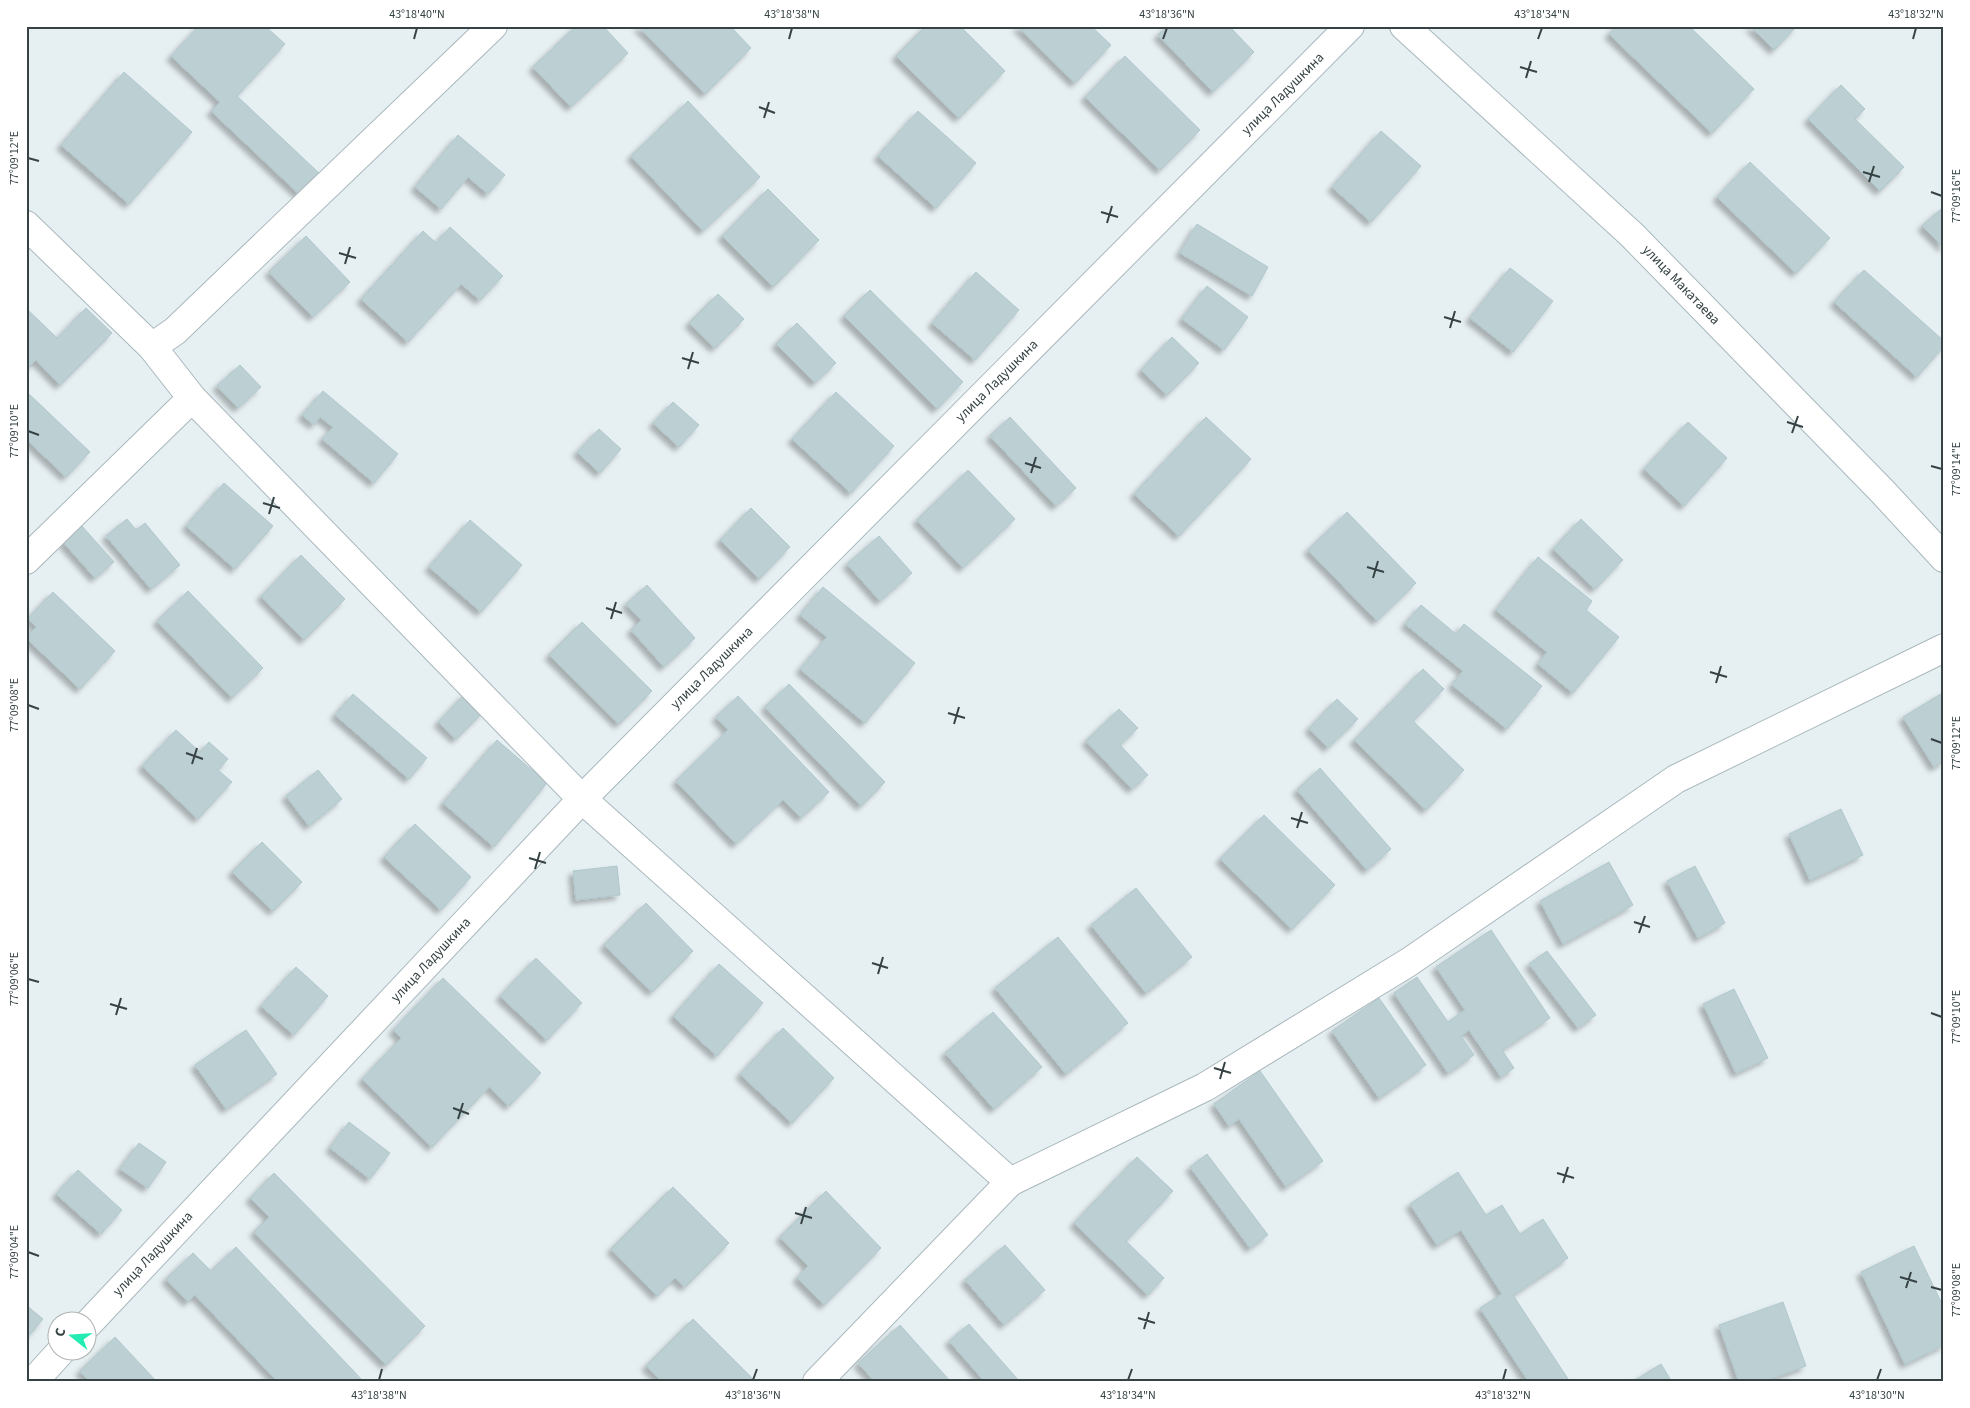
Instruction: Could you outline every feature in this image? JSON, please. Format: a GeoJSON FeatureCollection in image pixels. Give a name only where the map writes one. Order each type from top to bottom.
{"type":"FeatureCollection","features":[{"type":"Feature","properties":{"kind":"street"},"geometry":{"type":"LineString","coordinates":[[152,347],[175,331],[493,26]]}},
{"type":"Feature","properties":{"kind":"street","name":"улица Ладушкина"},"geometry":{"type":"LineString","coordinates":[[98,1313],[582,799],[1350,26]]}},
{"type":"Feature","properties":{"kind":"street","name":"улица Макатаева"},"geometry":{"type":"LineString","coordinates":[[1404,26],[1632,235],[1882,491],[1944,558]]}},
{"type":"Feature","properties":{"kind":"street"},"geometry":{"type":"LineString","coordinates":[[26,225],[152,347],[192,398],[582,799],[1010,1182]]}},
{"type":"Feature","properties":{"kind":"street"},"geometry":{"type":"LineString","coordinates":[[26,560],[192,398]]}},
{"type":"Feature","properties":{"kind":"street"},"geometry":{"type":"LineString","coordinates":[[817,1382],[1010,1182],[1205,1087],[1409,962],[1676,779],[1944,648]]}},
{"type":"Feature","properties":{"kind":"street"},"geometry":{"type":"LineString","coordinates":[[33,1382],[53,1360]]}},
{"type":"Feature","properties":{"kind":"building"},"geometry":{"type":"Polygon","coordinates":[[[199,26],[265,26],[285,44],[237,96],[320,174],[300,195],[211,111],[220,102],[171,56],[199,26]]]}},
{"type":"Feature","properties":{"kind":"building"},"geometry":{"type":"Polygon","coordinates":[[[576,26],[603,26],[628,53],[571,107],[533,67],[576,26]]]}},
{"type":"Feature","properties":{"kind":"building"},"geometry":{"type":"Polygon","coordinates":[[[638,26],[730,26],[751,48],[705,94],[638,26]]]}},
{"type":"Feature","properties":{"kind":"building"},"geometry":{"type":"Polygon","coordinates":[[[926,26],[960,26],[1005,71],[959,118],[896,56],[926,26]]]}},
{"type":"Feature","properties":{"kind":"building"},"geometry":{"type":"Polygon","coordinates":[[[1017,26],[1091,26],[1111,45],[1075,83],[1017,26]]]}},
{"type":"Feature","properties":{"kind":"building"},"geometry":{"type":"Polygon","coordinates":[[[1168,26],[1229,26],[1254,52],[1213,92],[1158,35],[1168,26]]]}},
{"type":"Feature","properties":{"kind":"building"},"geometry":{"type":"Polygon","coordinates":[[[1616,26],[1689,26],[1754,89],[1712,133],[1609,34],[1616,26]]]}},
{"type":"Feature","properties":{"kind":"building"},"geometry":{"type":"Polygon","coordinates":[[[1750,26],[1797,26],[1774,50],[1750,26]]]}},
{"type":"Feature","properties":{"kind":"building"},"geometry":{"type":"Polygon","coordinates":[[[1125,56],[1200,130],[1160,170],[1085,97],[1125,56]]]}},
{"type":"Feature","properties":{"kind":"building"},"geometry":{"type":"Polygon","coordinates":[[[124,72],[192,132],[129,204],[61,145],[124,72]]]}},
{"type":"Feature","properties":{"kind":"building"},"geometry":{"type":"Polygon","coordinates":[[[1841,85],[1865,109],[1855,119],[1904,167],[1880,191],[1808,119],[1841,85]]]}},
{"type":"Feature","properties":{"kind":"building"},"geometry":{"type":"Polygon","coordinates":[[[688,101],[760,177],[703,231],[631,156],[688,101]]]}},
{"type":"Feature","properties":{"kind":"building"},"geometry":{"type":"Polygon","coordinates":[[[918,111],[976,163],[936,208],[878,156],[918,111]]]}},
{"type":"Feature","properties":{"kind":"building"},"geometry":{"type":"Polygon","coordinates":[[[1381,131],[1421,166],[1371,222],[1332,187],[1381,131]]]}},
{"type":"Feature","properties":{"kind":"building"},"geometry":{"type":"Polygon","coordinates":[[[458,135],[505,175],[488,194],[468,177],[441,209],[415,187],[458,135]]]}},
{"type":"Feature","properties":{"kind":"building"},"geometry":{"type":"Polygon","coordinates":[[[1750,162],[1830,238],[1796,273],[1717,197],[1750,162]]]}},
{"type":"Feature","properties":{"kind":"building"},"geometry":{"type":"Polygon","coordinates":[[[768,189],[819,240],[773,287],[722,236],[768,189]]]}},
{"type":"Feature","properties":{"kind":"building"},"geometry":{"type":"Polygon","coordinates":[[[1942,208],[1944,210],[1944,248],[1922,226],[1942,208]]]}},
{"type":"Feature","properties":{"kind":"building"},"geometry":{"type":"Polygon","coordinates":[[[1197,224],[1268,267],[1252,296],[1180,253],[1197,224]]]}},
{"type":"Feature","properties":{"kind":"building"},"geometry":{"type":"Polygon","coordinates":[[[450,227],[503,276],[480,300],[461,284],[408,342],[361,299],[423,231],[436,243],[450,227]]]}},
{"type":"Feature","properties":{"kind":"building"},"geometry":{"type":"Polygon","coordinates":[[[306,236],[350,282],[313,317],[269,272],[306,236]]]}},
{"type":"Feature","properties":{"kind":"building"},"geometry":{"type":"Polygon","coordinates":[[[1510,268],[1553,301],[1513,352],[1470,318],[1510,268]]]}},
{"type":"Feature","properties":{"kind":"building"},"geometry":{"type":"Polygon","coordinates":[[[1864,270],[1944,341],[1944,346],[1917,377],[1834,302],[1864,270]]]}},
{"type":"Feature","properties":{"kind":"building"},"geometry":{"type":"Polygon","coordinates":[[[976,272],[1019,310],[975,360],[932,323],[976,272]]]}},
{"type":"Feature","properties":{"kind":"building"},"geometry":{"type":"Polygon","coordinates":[[[1207,286],[1248,317],[1224,350],[1182,319],[1207,286]]]}},
{"type":"Feature","properties":{"kind":"building"},"geometry":{"type":"Polygon","coordinates":[[[870,290],[963,382],[937,409],[844,316],[870,290]]]}},
{"type":"Feature","properties":{"kind":"building"},"geometry":{"type":"Polygon","coordinates":[[[718,294],[744,319],[715,348],[689,323],[718,294]]]}},
{"type":"Feature","properties":{"kind":"building"},"geometry":{"type":"Polygon","coordinates":[[[26,308],[57,338],[86,308],[112,333],[60,385],[36,360],[26,370],[26,308]]]}},
{"type":"Feature","properties":{"kind":"building"},"geometry":{"type":"Polygon","coordinates":[[[797,323],[836,363],[815,383],[776,344],[797,323]]]}},
{"type":"Feature","properties":{"kind":"building"},"geometry":{"type":"Polygon","coordinates":[[[1172,337],[1199,363],[1167,395],[1141,370],[1172,337]]]}},
{"type":"Feature","properties":{"kind":"building"},"geometry":{"type":"Polygon","coordinates":[[[240,365],[261,387],[238,408],[217,386],[240,365]]]}},
{"type":"Feature","properties":{"kind":"building"},"geometry":{"type":"Polygon","coordinates":[[[323,391],[398,454],[374,483],[322,439],[333,427],[320,417],[314,425],[302,415],[323,391]]]}},
{"type":"Feature","properties":{"kind":"building"},"geometry":{"type":"Polygon","coordinates":[[[836,392],[894,446],[851,493],[792,439],[836,392]]]}},
{"type":"Feature","properties":{"kind":"building"},"geometry":{"type":"Polygon","coordinates":[[[29,394],[90,452],[66,477],[26,439],[26,398],[29,394]]]}},
{"type":"Feature","properties":{"kind":"building"},"geometry":{"type":"Polygon","coordinates":[[[673,402],[699,425],[679,447],[653,423],[673,402]]]}},
{"type":"Feature","properties":{"kind":"building"},"geometry":{"type":"Polygon","coordinates":[[[1010,417],[1076,488],[1056,506],[990,436],[1010,417]]]}},
{"type":"Feature","properties":{"kind":"building"},"geometry":{"type":"Polygon","coordinates":[[[1206,417],[1251,459],[1179,536],[1134,494],[1206,417]]]}},
{"type":"Feature","properties":{"kind":"building"},"geometry":{"type":"Polygon","coordinates":[[[1688,422],[1727,458],[1684,506],[1644,469],[1688,422]]]}},
{"type":"Feature","properties":{"kind":"building"},"geometry":{"type":"Polygon","coordinates":[[[599,429],[621,449],[600,473],[577,452],[599,429]]]}},
{"type":"Feature","properties":{"kind":"building"},"geometry":{"type":"Polygon","coordinates":[[[968,470],[1015,519],[963,568],[917,520],[968,470]]]}},
{"type":"Feature","properties":{"kind":"building"},"geometry":{"type":"Polygon","coordinates":[[[224,483],[273,526],[235,569],[186,526],[224,483]]]}},
{"type":"Feature","properties":{"kind":"building"},"geometry":{"type":"Polygon","coordinates":[[[751,508],[790,547],[759,579],[720,540],[751,508]]]}},
{"type":"Feature","properties":{"kind":"building"},"geometry":{"type":"Polygon","coordinates":[[[1347,512],[1416,583],[1377,621],[1308,550],[1347,512]]]}},
{"type":"Feature","properties":{"kind":"building"},"geometry":{"type":"Polygon","coordinates":[[[127,519],[136,530],[145,523],[180,565],[151,589],[106,536],[127,519]]]}},
{"type":"Feature","properties":{"kind":"building"},"geometry":{"type":"Polygon","coordinates":[[[1581,519],[1623,560],[1595,589],[1553,549],[1581,519]]]}},
{"type":"Feature","properties":{"kind":"building"},"geometry":{"type":"Polygon","coordinates":[[[470,520],[522,565],[481,612],[429,567],[470,520]]]}},
{"type":"Feature","properties":{"kind":"building"},"geometry":{"type":"Polygon","coordinates":[[[81,525],[114,562],[95,578],[63,542],[81,525]]]}},
{"type":"Feature","properties":{"kind":"building"},"geometry":{"type":"Polygon","coordinates":[[[879,536],[912,573],[880,601],[847,564],[879,536]]]}},
{"type":"Feature","properties":{"kind":"building"},"geometry":{"type":"Polygon","coordinates":[[[301,555],[345,599],[304,640],[261,596],[301,555]]]}},
{"type":"Feature","properties":{"kind":"building"},"geometry":{"type":"Polygon","coordinates":[[[1538,557],[1592,601],[1586,610],[1619,637],[1573,693],[1538,664],[1547,652],[1496,610],[1538,557]]]}},
{"type":"Feature","properties":{"kind":"building"},"geometry":{"type":"Polygon","coordinates":[[[647,585],[695,638],[664,667],[631,630],[641,620],[626,604],[647,585]]]}},
{"type":"Feature","properties":{"kind":"building"},"geometry":{"type":"Polygon","coordinates":[[[823,587],[915,663],[865,723],[800,669],[827,637],[800,615],[823,587]]]}},
{"type":"Feature","properties":{"kind":"building"},"geometry":{"type":"Polygon","coordinates":[[[188,591],[263,668],[232,698],[157,621],[188,591]]]}},
{"type":"Feature","properties":{"kind":"building"},"geometry":{"type":"Polygon","coordinates":[[[53,592],[115,651],[80,689],[26,638],[36,627],[28,618],[53,592]]]}},
{"type":"Feature","properties":{"kind":"building"},"geometry":{"type":"Polygon","coordinates":[[[1421,605],[1456,634],[1464,624],[1542,686],[1507,729],[1452,685],[1463,671],[1405,624],[1421,605]]]}},
{"type":"Feature","properties":{"kind":"building"},"geometry":{"type":"Polygon","coordinates":[[[582,622],[652,691],[619,724],[549,655],[582,622]]]}},
{"type":"Feature","properties":{"kind":"building"},"geometry":{"type":"Polygon","coordinates":[[[1423,669],[1444,689],[1413,721],[1464,770],[1426,810],[1354,740],[1423,669]]]}},
{"type":"Feature","properties":{"kind":"building"},"geometry":{"type":"Polygon","coordinates":[[[789,684],[885,782],[861,806],[765,707],[789,684]]]}},
{"type":"Feature","properties":{"kind":"building"},"geometry":{"type":"Polygon","coordinates":[[[1944,692],[1944,761],[1934,767],[1903,717],[1944,692]]]}},
{"type":"Feature","properties":{"kind":"building"},"geometry":{"type":"Polygon","coordinates":[[[466,693],[484,711],[456,739],[438,722],[466,693]]]}},
{"type":"Feature","properties":{"kind":"building"},"geometry":{"type":"Polygon","coordinates":[[[353,694],[427,758],[409,779],[335,715],[353,694]]]}},
{"type":"Feature","properties":{"kind":"building"},"geometry":{"type":"Polygon","coordinates":[[[738,696],[829,792],[801,818],[783,800],[736,844],[676,781],[728,730],[716,717],[738,696]]]}},
{"type":"Feature","properties":{"kind":"building"},"geometry":{"type":"Polygon","coordinates":[[[1337,699],[1358,719],[1328,748],[1309,728],[1337,699]]]}},
{"type":"Feature","properties":{"kind":"building"},"geometry":{"type":"Polygon","coordinates":[[[1119,709],[1138,728],[1120,745],[1148,775],[1132,789],[1086,741],[1119,709]]]}},
{"type":"Feature","properties":{"kind":"building"},"geometry":{"type":"Polygon","coordinates":[[[176,730],[200,752],[209,742],[228,759],[218,770],[232,782],[198,819],[142,766],[176,730]]]}},
{"type":"Feature","properties":{"kind":"building"},"geometry":{"type":"Polygon","coordinates":[[[497,740],[547,783],[494,847],[443,803],[497,740]]]}},
{"type":"Feature","properties":{"kind":"building"},"geometry":{"type":"Polygon","coordinates":[[[1320,768],[1391,849],[1367,870],[1297,790],[1320,768]]]}},
{"type":"Feature","properties":{"kind":"building"},"geometry":{"type":"Polygon","coordinates":[[[318,770],[342,799],[309,826],[286,796],[318,770]]]}},
{"type":"Feature","properties":{"kind":"building"},"geometry":{"type":"Polygon","coordinates":[[[1841,809],[1863,855],[1810,880],[1789,834],[1841,809]]]}},
{"type":"Feature","properties":{"kind":"building"},"geometry":{"type":"Polygon","coordinates":[[[1264,815],[1335,885],[1292,929],[1220,859],[1264,815]]]}},
{"type":"Feature","properties":{"kind":"building"},"geometry":{"type":"Polygon","coordinates":[[[415,824],[471,877],[441,910],[384,857],[415,824]]]}},
{"type":"Feature","properties":{"kind":"building"},"geometry":{"type":"Polygon","coordinates":[[[262,842],[302,882],[273,911],[232,872],[262,842]]]}},
{"type":"Feature","properties":{"kind":"building"},"geometry":{"type":"Polygon","coordinates":[[[1609,862],[1633,905],[1563,944],[1540,901],[1609,862]]]}},
{"type":"Feature","properties":{"kind":"building"},"geometry":{"type":"Polygon","coordinates":[[[617,866],[620,895],[576,900],[573,871],[617,866]]]}},
{"type":"Feature","properties":{"kind":"building"},"geometry":{"type":"Polygon","coordinates":[[[1695,866],[1725,923],[1698,938],[1667,881],[1695,866]]]}},
{"type":"Feature","properties":{"kind":"building"},"geometry":{"type":"Polygon","coordinates":[[[1136,888],[1192,957],[1146,993],[1091,925],[1136,888]]]}},
{"type":"Feature","properties":{"kind":"building"},"geometry":{"type":"Polygon","coordinates":[[[646,903],[693,951],[652,992],[604,945],[646,903]]]}},
{"type":"Feature","properties":{"kind":"building"},"geometry":{"type":"Polygon","coordinates":[[[1491,930],[1550,1018],[1502,1050],[1514,1068],[1501,1077],[1469,1030],[1461,1036],[1474,1055],[1448,1073],[1394,993],[1417,977],[1448,1022],[1465,1010],[1436,967],[1491,930]]]}},
{"type":"Feature","properties":{"kind":"building"},"geometry":{"type":"Polygon","coordinates":[[[1058,937],[1128,1023],[1066,1074],[995,988],[1058,937]]]}},
{"type":"Feature","properties":{"kind":"building"},"geometry":{"type":"Polygon","coordinates":[[[1547,951],[1596,1015],[1578,1028],[1529,964],[1547,951]]]}},
{"type":"Feature","properties":{"kind":"building"},"geometry":{"type":"Polygon","coordinates":[[[536,958],[582,1003],[547,1040],[500,996],[536,958]]]}},
{"type":"Feature","properties":{"kind":"building"},"geometry":{"type":"Polygon","coordinates":[[[719,964],[763,1003],[717,1056],[673,1016],[719,964]]]}},
{"type":"Feature","properties":{"kind":"building"},"geometry":{"type":"Polygon","coordinates":[[[296,967],[328,996],[294,1035],[261,1006],[296,967]]]}},
{"type":"Feature","properties":{"kind":"building"},"geometry":{"type":"Polygon","coordinates":[[[443,978],[541,1073],[509,1106],[489,1087],[432,1147],[362,1079],[401,1038],[393,1030],[443,978]]]}},
{"type":"Feature","properties":{"kind":"building"},"geometry":{"type":"Polygon","coordinates":[[[1734,989],[1768,1058],[1736,1073],[1703,1004],[1734,989]]]}},
{"type":"Feature","properties":{"kind":"building"},"geometry":{"type":"Polygon","coordinates":[[[1379,998],[1426,1065],[1379,1098],[1332,1031],[1379,998]]]}},
{"type":"Feature","properties":{"kind":"building"},"geometry":{"type":"Polygon","coordinates":[[[993,1012],[1042,1067],[994,1109],[945,1053],[993,1012]]]}},
{"type":"Feature","properties":{"kind":"building"},"geometry":{"type":"Polygon","coordinates":[[[783,1028],[834,1078],[792,1123],[740,1074],[783,1028]]]}},
{"type":"Feature","properties":{"kind":"building"},"geometry":{"type":"Polygon","coordinates":[[[246,1030],[277,1074],[226,1109],[195,1065],[246,1030]]]}},
{"type":"Feature","properties":{"kind":"building"},"geometry":{"type":"Polygon","coordinates":[[[1260,1071],[1323,1161],[1286,1187],[1239,1119],[1229,1126],[1214,1104],[1260,1071]]]}},
{"type":"Feature","properties":{"kind":"building"},"geometry":{"type":"Polygon","coordinates":[[[349,1122],[390,1153],[370,1179],[330,1148],[349,1122]]]}},
{"type":"Feature","properties":{"kind":"building"},"geometry":{"type":"Polygon","coordinates":[[[139,1143],[166,1162],[148,1188],[120,1169],[139,1143]]]}},
{"type":"Feature","properties":{"kind":"building"},"geometry":{"type":"Polygon","coordinates":[[[1207,1154],[1268,1235],[1250,1248],[1190,1167],[1207,1154]]]}},
{"type":"Feature","properties":{"kind":"building"},"geometry":{"type":"Polygon","coordinates":[[[1137,1157],[1173,1191],[1126,1241],[1164,1278],[1148,1295],[1074,1223],[1137,1157]]]}},
{"type":"Feature","properties":{"kind":"building"},"geometry":{"type":"Polygon","coordinates":[[[78,1170],[122,1210],[101,1234],[56,1194],[78,1170]]]}},
{"type":"Feature","properties":{"kind":"building"},"geometry":{"type":"Polygon","coordinates":[[[1458,1172],[1486,1215],[1502,1205],[1520,1234],[1543,1219],[1568,1258],[1513,1295],[1570,1382],[1529,1382],[1480,1308],[1502,1294],[1461,1230],[1437,1245],[1410,1204],[1458,1172]]]}},
{"type":"Feature","properties":{"kind":"building"},"geometry":{"type":"Polygon","coordinates":[[[274,1173],[425,1326],[386,1365],[254,1232],[269,1217],[250,1198],[274,1173]]]}},
{"type":"Feature","properties":{"kind":"building"},"geometry":{"type":"Polygon","coordinates":[[[673,1187],[729,1243],[685,1287],[675,1278],[657,1296],[611,1249],[673,1187]]]}},
{"type":"Feature","properties":{"kind":"building"},"geometry":{"type":"Polygon","coordinates":[[[826,1191],[881,1248],[824,1305],[797,1278],[808,1266],[780,1237],[826,1191]]]}},
{"type":"Feature","properties":{"kind":"building"},"geometry":{"type":"Polygon","coordinates":[[[1005,1245],[1045,1290],[1004,1325],[965,1280],[1005,1245]]]}},
{"type":"Feature","properties":{"kind":"building"},"geometry":{"type":"Polygon","coordinates":[[[1914,1246],[1944,1308],[1944,1345],[1905,1364],[1861,1272],[1914,1246]]]}},
{"type":"Feature","properties":{"kind":"building"},"geometry":{"type":"Polygon","coordinates":[[[236,1247],[364,1382],[278,1382],[195,1295],[188,1302],[166,1279],[193,1253],[211,1271],[236,1247]]]}},
{"type":"Feature","properties":{"kind":"building"},"geometry":{"type":"Polygon","coordinates":[[[1783,1302],[1806,1366],[1762,1382],[1739,1382],[1719,1325],[1783,1302]]]}},
{"type":"Feature","properties":{"kind":"building"},"geometry":{"type":"Polygon","coordinates":[[[26,1305],[43,1319],[26,1339],[26,1305]]]}},
{"type":"Feature","properties":{"kind":"building"},"geometry":{"type":"Polygon","coordinates":[[[693,1319],[756,1382],[663,1382],[646,1366],[693,1319]]]}},
{"type":"Feature","properties":{"kind":"building"},"geometry":{"type":"Polygon","coordinates":[[[969,1324],[1020,1382],[985,1382],[949,1341],[969,1324]]]}},
{"type":"Feature","properties":{"kind":"building"},"geometry":{"type":"Polygon","coordinates":[[[900,1325],[951,1382],[875,1382],[858,1363],[900,1325]]]}},
{"type":"Feature","properties":{"kind":"building"},"geometry":{"type":"Polygon","coordinates":[[[115,1337],[157,1382],[90,1382],[80,1371],[91,1360],[98,1360],[98,1354],[115,1337]]]}},
{"type":"Feature","properties":{"kind":"building"},"geometry":{"type":"Polygon","coordinates":[[[1661,1364],[1672,1382],[1632,1382],[1661,1364]]]}}]}
